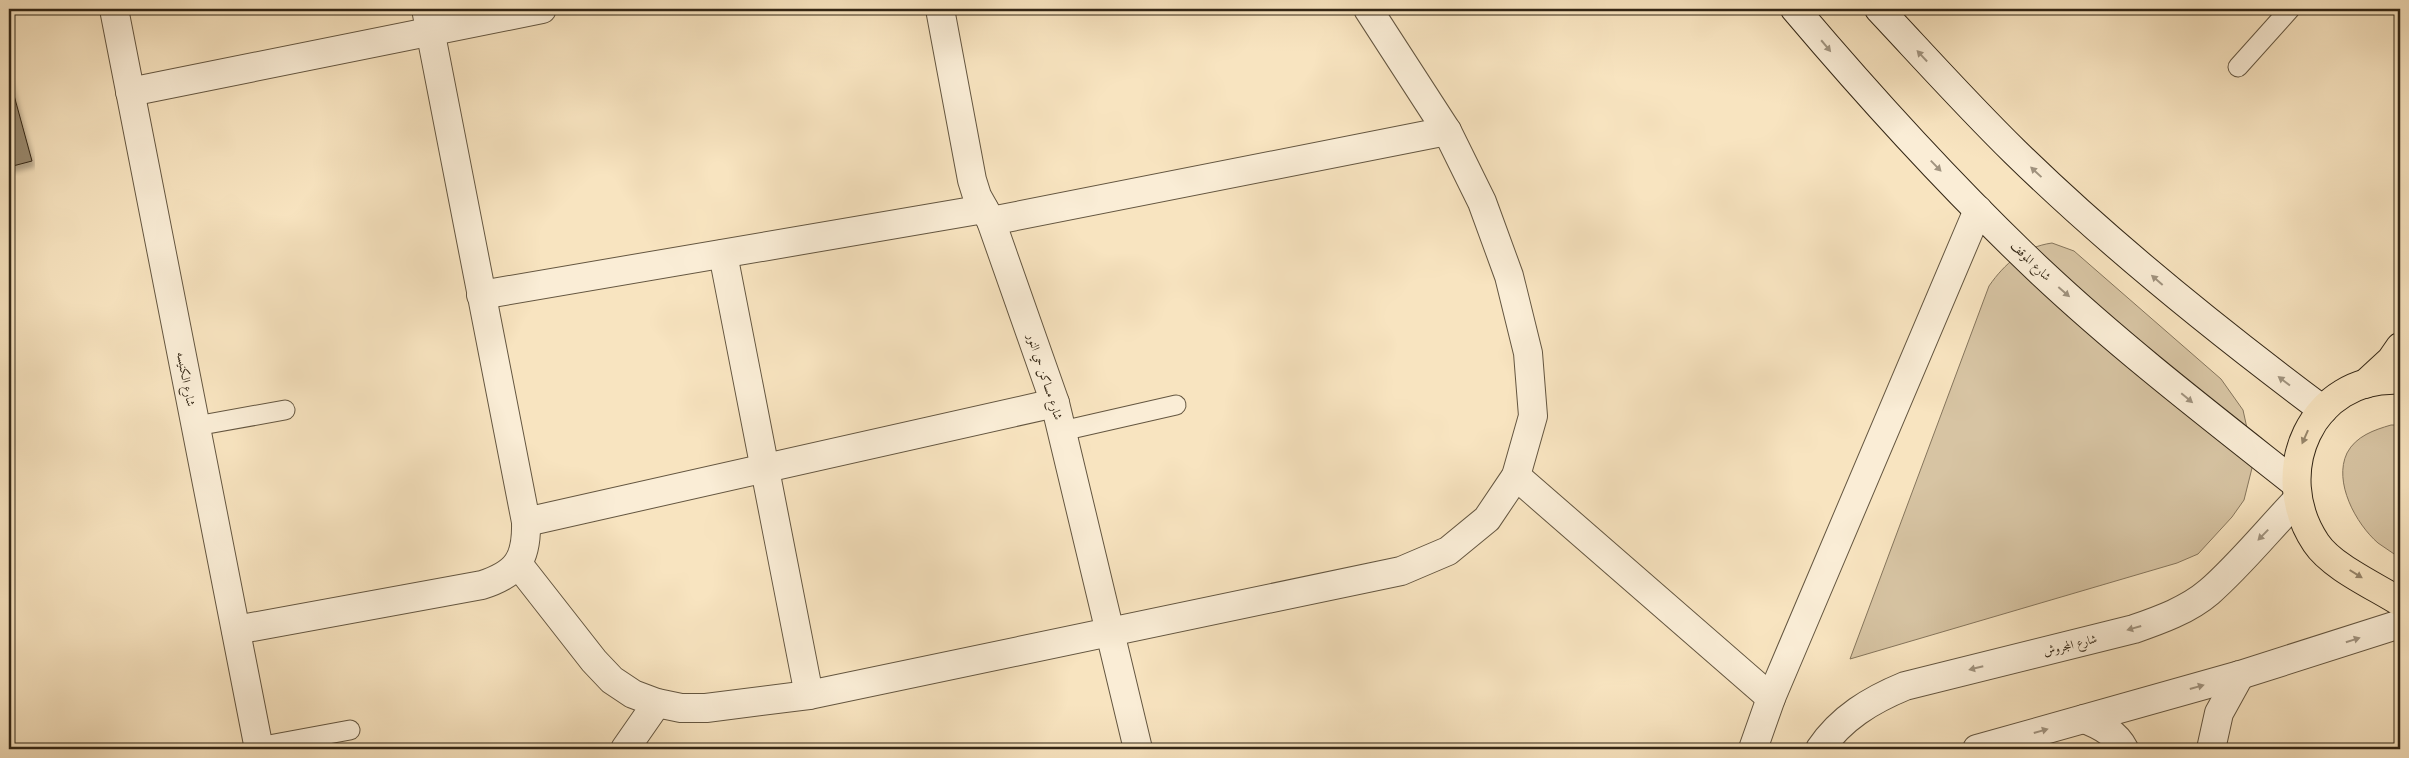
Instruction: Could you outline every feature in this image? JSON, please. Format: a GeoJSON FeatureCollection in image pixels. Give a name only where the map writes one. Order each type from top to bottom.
{"type":"FeatureCollection","features":[{"type":"Feature","properties":{"kind":"main road"},"geometry":{"type":"LineString","coordinates":[[2364,384],[2391,360],[2400,347]]}},
{"type":"Feature","properties":{"kind":"main road"},"geometry":{"type":"LineString","coordinates":[[2400,380],[2388,379],[2364,384],[2342,394],[2324,410],[2309,429],[2299,451],[2296,492],[2305,523],[2317,545],[2335,562],[2400,602]]}},
{"type":"Feature","properties":{"kind":"street","name":"شارع الكنيسه"},"geometry":{"type":"LineString","coordinates":[[114,9],[258,748]]}},
{"type":"Feature","properties":{"kind":"street"},"geometry":{"type":"LineString","coordinates":[[130,92],[428,20],[542,9]]}},
{"type":"Feature","properties":{"kind":"street","name":"شارع مساكن حي النور"},"geometry":{"type":"LineString","coordinates":[[940,9],[972,180],[977,196],[988,215],[1055,403],[1138,749]]}},
{"type":"Feature","properties":{"kind":"street"},"geometry":{"type":"LineString","coordinates":[[518,564],[594,662],[612,680],[633,694],[657,703],[681,708],[706,708],[808,695],[1401,571],[1448,551],[1487,519],[1516,476],[1533,416],[1528,353],[1506,267],[1482,202],[1447,130],[1368,9]]}},
{"type":"Feature","properties":{"kind":"street","name":"شارع الموقف"},"geometry":{"type":"LineString","coordinates":[[1795,9],[1896,126],[2043,274],[2296,492]]}},
{"type":"Feature","properties":{"kind":"street"},"geometry":{"type":"LineString","coordinates":[[1879,9],[2015,152],[2088,220],[2178,298],[2324,410]]}},
{"type":"Feature","properties":{"kind":"street"},"geometry":{"type":"LineString","coordinates":[[236,630],[482,584],[502,578],[518,564],[527,544],[526,522],[428,20]]}},
{"type":"Feature","properties":{"kind":"street"},"geometry":{"type":"LineString","coordinates":[[481,295],[723,254],[988,215],[1447,130]]}},
{"type":"Feature","properties":{"kind":"street"},"geometry":{"type":"LineString","coordinates":[[1753,749],[1771,698],[1978,210]]}},
{"type":"Feature","properties":{"kind":"street"},"geometry":{"type":"LineString","coordinates":[[723,254],[808,695]]}},
{"type":"Feature","properties":{"kind":"street"},"geometry":{"type":"LineString","coordinates":[[526,522],[1055,403]]}},
{"type":"Feature","properties":{"kind":"street"},"geometry":{"type":"LineString","coordinates":[[1516,476],[1771,698]]}},
{"type":"Feature","properties":{"kind":"street","name":"شارع المجروش"},"geometry":{"type":"LineString","coordinates":[[1820,749],[1841,724],[1858,710],[1881,696],[1905,686],[2134,629],[2161,620],[2186,608],[2209,592],[2296,492]]}},
{"type":"Feature","properties":{"kind":"street"},"geometry":{"type":"LineString","coordinates":[[1977,749],[2240,675],[2400,624]]}},
{"type":"Feature","properties":{"kind":"street"},"geometry":{"type":"LineString","coordinates":[[2211,749],[2219,713],[2240,675]]}},
{"type":"Feature","properties":{"kind":"street"},"geometry":{"type":"LineString","coordinates":[[625,749],[657,703]]}},
{"type":"Feature","properties":{"kind":"street"},"geometry":{"type":"LineString","coordinates":[[2084,719],[2098,724],[2111,733],[2124,749]]}},
{"type":"Feature","properties":{"kind":"lane"},"geometry":{"type":"LineString","coordinates":[[2238,67],[2290,9]]}},
{"type":"Feature","properties":{"kind":"lane"},"geometry":{"type":"LineString","coordinates":[[1062,431],[1176,405]]}},
{"type":"Feature","properties":{"kind":"lane"},"geometry":{"type":"LineString","coordinates":[[196,426],[285,410]]}},
{"type":"Feature","properties":{"kind":"lane"},"geometry":{"type":"LineString","coordinates":[[258,748],[350,730]]}},
{"type":"Feature","properties":{"kind":"shaded area"},"geometry":{"type":"Polygon","coordinates":[[[2052,243],[2074,251],[2221,379],[2243,410],[2254,460],[2244,500],[2232,517],[2198,554],[2177,563],[1850,659],[1989,286],[2016,257],[2033,248],[2052,243]]]}},
{"type":"Feature","properties":{"kind":"shaded area"},"geometry":{"type":"Polygon","coordinates":[[[2391,425],[2400,425],[2400,558],[2378,543],[2362,525],[2349,502],[2343,477],[2343,464],[2347,453],[2355,442],[2372,432],[2391,425]]]}},
{"type":"Feature","properties":{"kind":"building"},"geometry":{"type":"Polygon","coordinates":[[[9,77],[32,161],[9,167],[9,77]]]}}]}
